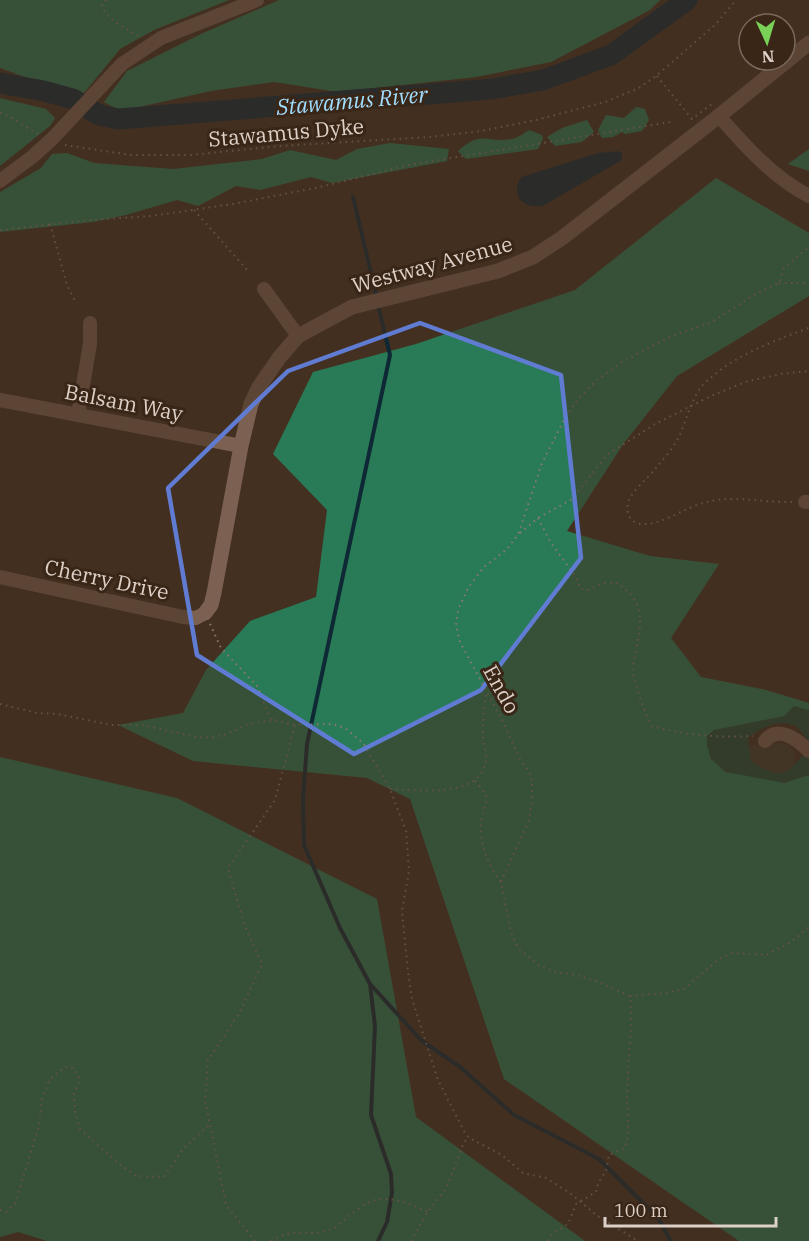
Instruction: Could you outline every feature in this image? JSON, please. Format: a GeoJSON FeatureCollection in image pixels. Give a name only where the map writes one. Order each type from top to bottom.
{"type":"FeatureCollection","features":[{"type":"Feature","properties":{"kind":"street"},"geometry":{"type":"LineString","coordinates":[[0,181],[53,138],[122,64],[161,38],[257,0]]}},
{"type":"Feature","properties":{"kind":"street","name":"Westway Avenue"},"geometry":{"type":"LineString","coordinates":[[206,613],[212,605],[241,446],[251,405],[279,358],[298,336],[352,307],[498,271],[533,257],[562,238],[809,43]]}},
{"type":"Feature","properties":{"kind":"street"},"geometry":{"type":"LineString","coordinates":[[719,116],[756,156],[778,175],[809,196]]}},
{"type":"Feature","properties":{"kind":"street"},"geometry":{"type":"LineString","coordinates":[[264,289],[298,336]]}},
{"type":"Feature","properties":{"kind":"street"},"geometry":{"type":"LineString","coordinates":[[78,415],[90,344],[90,323]]}},
{"type":"Feature","properties":{"kind":"street","name":"Balsam Way"},"geometry":{"type":"LineString","coordinates":[[0,400],[241,446]]}},
{"type":"Feature","properties":{"kind":"street","name":"Cherry Drive"},"geometry":{"type":"LineString","coordinates":[[0,577],[183,617],[196,618],[206,613]]}},
{"type":"Feature","properties":{"kind":"street"},"geometry":{"type":"LineString","coordinates":[[766,739],[775,734],[785,734],[794,737],[809,751]]}},
{"type":"Feature","properties":{"kind":"path"},"geometry":{"type":"LineString","coordinates":[[106,0],[102,5],[103,10],[139,37],[147,47]]}},
{"type":"Feature","properties":{"kind":"path","name":"Stawamus Dyke"},"geometry":{"type":"LineString","coordinates":[[0,113],[13,117],[32,131],[53,138],[62,144],[161,156],[429,137],[480,131],[536,120],[605,102],[639,88],[715,25],[736,0]]}},
{"type":"Feature","properties":{"kind":"path"},"geometry":{"type":"LineString","coordinates":[[656,76],[692,119],[711,103],[719,116]]}},
{"type":"Feature","properties":{"kind":"path"},"geometry":{"type":"LineString","coordinates":[[0,230],[194,210],[320,187],[409,165],[670,122]]}},
{"type":"Feature","properties":{"kind":"path"},"geometry":{"type":"LineString","coordinates":[[194,210],[249,272]]}},
{"type":"Feature","properties":{"kind":"path"},"geometry":{"type":"LineString","coordinates":[[50,224],[67,285],[75,301]]}},
{"type":"Feature","properties":{"kind":"path"},"geometry":{"type":"LineString","coordinates":[[809,247],[784,268],[779,283],[809,283]]}},
{"type":"Feature","properties":{"kind":"path","name":"Endo"},"geometry":{"type":"LineString","coordinates":[[501,882],[529,820],[532,783],[530,773],[520,759],[460,642],[456,625],[458,610],[468,588],[484,567],[506,550],[518,535],[542,463],[578,399],[597,380],[621,363],[669,337],[712,322],[757,293],[779,283]]}},
{"type":"Feature","properties":{"kind":"path"},"geometry":{"type":"LineString","coordinates":[[807,502],[720,498],[650,524],[634,521],[629,517],[627,510],[629,499],[679,437],[689,409],[702,386],[722,369],[761,347],[809,328]]}},
{"type":"Feature","properties":{"kind":"path"},"geometry":{"type":"LineString","coordinates":[[518,535],[538,518],[572,499],[608,455],[655,424],[748,381],[781,374],[809,372]]}},
{"type":"Feature","properties":{"kind":"path"},"geometry":{"type":"LineString","coordinates":[[538,518],[551,543],[576,577],[579,588],[585,591],[615,582],[629,591],[636,602],[641,618],[633,679],[647,719],[652,726],[695,735],[766,739]]}},
{"type":"Feature","properties":{"kind":"path"},"geometry":{"type":"LineString","coordinates":[[206,613],[221,648],[258,687],[267,712],[273,720]]}},
{"type":"Feature","properties":{"kind":"path"},"geometry":{"type":"LineString","coordinates":[[390,789],[457,788],[475,781],[483,770],[486,759],[483,736],[486,691]]}},
{"type":"Feature","properties":{"kind":"path"},"geometry":{"type":"LineString","coordinates":[[0,704],[37,713],[57,714],[112,725],[144,725],[210,738],[227,734],[249,724],[273,720],[295,725],[333,724],[345,728],[363,743],[390,789],[406,831],[409,870],[402,911],[412,999],[438,1080],[464,1131],[469,1138],[502,1155],[523,1173],[546,1178],[603,1220],[638,1241]]}},
{"type":"Feature","properties":{"kind":"path"},"geometry":{"type":"LineString","coordinates":[[255,1241],[226,1205],[205,1100],[208,1060],[240,1012],[262,964],[244,924],[228,868],[275,800],[295,725]]}},
{"type":"Feature","properties":{"kind":"path"},"geometry":{"type":"LineString","coordinates":[[475,781],[484,789],[488,800],[481,821],[481,837],[492,871],[501,882],[510,932],[518,948],[540,966],[596,981],[630,996],[665,993],[684,989],[719,959],[732,953],[766,955],[790,943],[809,927]]}},
{"type":"Feature","properties":{"kind":"path"},"geometry":{"type":"LineString","coordinates":[[548,1241],[553,1233],[568,1224],[573,1209],[580,1201],[598,1189],[598,1183],[606,1171],[609,1155],[625,1148],[630,1131],[627,1093],[632,1019],[630,996]]}},
{"type":"Feature","properties":{"kind":"path"},"geometry":{"type":"LineString","coordinates":[[0,1210],[6,1212],[15,1203],[39,1126],[42,1099],[50,1079],[65,1067],[74,1068],[80,1079],[74,1094],[75,1112],[80,1129],[120,1165],[137,1176],[164,1178],[183,1149],[210,1124]]}},
{"type":"Feature","properties":{"kind":"path"},"geometry":{"type":"LineString","coordinates":[[411,1241],[428,1212],[446,1189],[464,1142],[469,1138]]}},
{"type":"Feature","properties":{"kind":"path"},"geometry":{"type":"LineString","coordinates":[[271,1241],[281,1235],[298,1231],[324,1232],[334,1228],[369,1202],[396,1201],[411,1204],[428,1212]]}},
{"type":"Feature","properties":{"kind":"highlighted area"},"geometry":{"type":"Polygon","coordinates":[[[420,323],[561,375],[581,558],[481,690],[354,754],[197,655],[168,488],[288,371],[420,323]]]}},
{"type":"Feature","properties":{"kind":"shaded area"},"geometry":{"type":"Polygon","coordinates":[[[786,744],[794,751],[795,761],[790,770],[780,773],[762,768],[751,761],[749,746],[786,744]]]}},
{"type":"Feature","properties":{"kind":"green space"},"geometry":{"type":"Polygon","coordinates":[[[0,0],[229,0],[154,30],[120,49],[84,93],[0,68],[0,0]]]}},
{"type":"Feature","properties":{"kind":"green space"},"geometry":{"type":"Polygon","coordinates":[[[279,0],[660,0],[650,10],[551,62],[476,77],[338,92],[274,82],[211,91],[121,111],[104,102],[127,71],[201,34],[279,0]]]}},
{"type":"Feature","properties":{"kind":"green space"},"geometry":{"type":"Polygon","coordinates":[[[0,98],[46,109],[55,118],[50,126],[0,166],[0,98]]]}},
{"type":"Feature","properties":{"kind":"green space"},"geometry":{"type":"Polygon","coordinates":[[[636,107],[645,109],[649,120],[642,131],[625,134],[622,132],[613,137],[602,138],[598,130],[606,115],[624,118],[636,107]]]}},
{"type":"Feature","properties":{"kind":"green space"},"geometry":{"type":"Polygon","coordinates":[[[587,120],[594,132],[582,142],[555,146],[547,137],[562,128],[587,120]]]}},
{"type":"Feature","properties":{"kind":"green space"},"geometry":{"type":"Polygon","coordinates":[[[529,130],[542,135],[543,139],[538,149],[466,159],[458,151],[466,144],[479,139],[512,139],[529,130]]]}},
{"type":"Feature","properties":{"kind":"green space"},"geometry":{"type":"Polygon","coordinates":[[[390,143],[449,149],[447,161],[332,183],[311,177],[260,190],[236,186],[198,206],[177,200],[93,222],[0,232],[0,192],[41,168],[52,154],[67,153],[94,163],[173,169],[262,159],[290,150],[336,160],[357,149],[390,143]]]}},
{"type":"Feature","properties":{"kind":"green space"},"geometry":{"type":"Polygon","coordinates":[[[809,149],[809,171],[788,164],[809,149]]]}},
{"type":"Feature","properties":{"kind":"green space"},"geometry":{"type":"Polygon","coordinates":[[[716,178],[809,233],[809,296],[677,376],[624,443],[567,531],[650,556],[719,564],[671,638],[701,677],[766,690],[809,703],[809,710],[794,706],[784,716],[714,730],[707,736],[707,746],[711,759],[726,772],[784,783],[809,775],[809,1241],[739,1241],[504,1079],[410,799],[367,778],[193,761],[118,725],[183,713],[206,670],[250,621],[316,597],[327,510],[273,454],[313,372],[416,344],[575,290],[716,178]]]}},
{"type":"Feature","properties":{"kind":"green space"},"geometry":{"type":"Polygon","coordinates":[[[794,706],[809,710],[809,742],[797,727],[791,724],[771,725],[748,738],[751,761],[769,771],[779,773],[790,768],[806,754],[809,755],[809,775],[789,781],[774,782],[735,774],[714,762],[707,747],[707,736],[714,730],[784,716],[794,706]]]}},
{"type":"Feature","properties":{"kind":"green space"},"geometry":{"type":"Polygon","coordinates":[[[0,757],[177,798],[377,899],[416,1117],[585,1241],[47,1241],[18,1232],[0,1237],[0,757]]]}},
{"type":"Feature","properties":{"kind":"water"},"geometry":{"type":"Polygon","coordinates":[[[618,151],[622,153],[622,160],[543,206],[530,205],[520,200],[517,190],[521,177],[598,153],[618,151]]]}},
{"type":"Feature","properties":{"kind":"waterway","name":"Stawamus River"},"geometry":{"type":"LineString","coordinates":[[0,83],[73,99],[99,115],[118,119],[492,89],[543,80],[611,55],[687,0]]}},
{"type":"Feature","properties":{"kind":"waterway"},"geometry":{"type":"LineString","coordinates":[[353,197],[377,298]]}},
{"type":"Feature","properties":{"kind":"waterway"},"geometry":{"type":"LineString","coordinates":[[378,305],[390,355],[307,744],[303,799],[304,845],[340,928],[370,984],[375,1026],[371,1115],[391,1174],[392,1193],[387,1222],[378,1241]]}},
{"type":"Feature","properties":{"kind":"waterway"},"geometry":{"type":"LineString","coordinates":[[371,985],[422,1041],[460,1067],[514,1115],[599,1159],[658,1218],[671,1241]]}}]}
